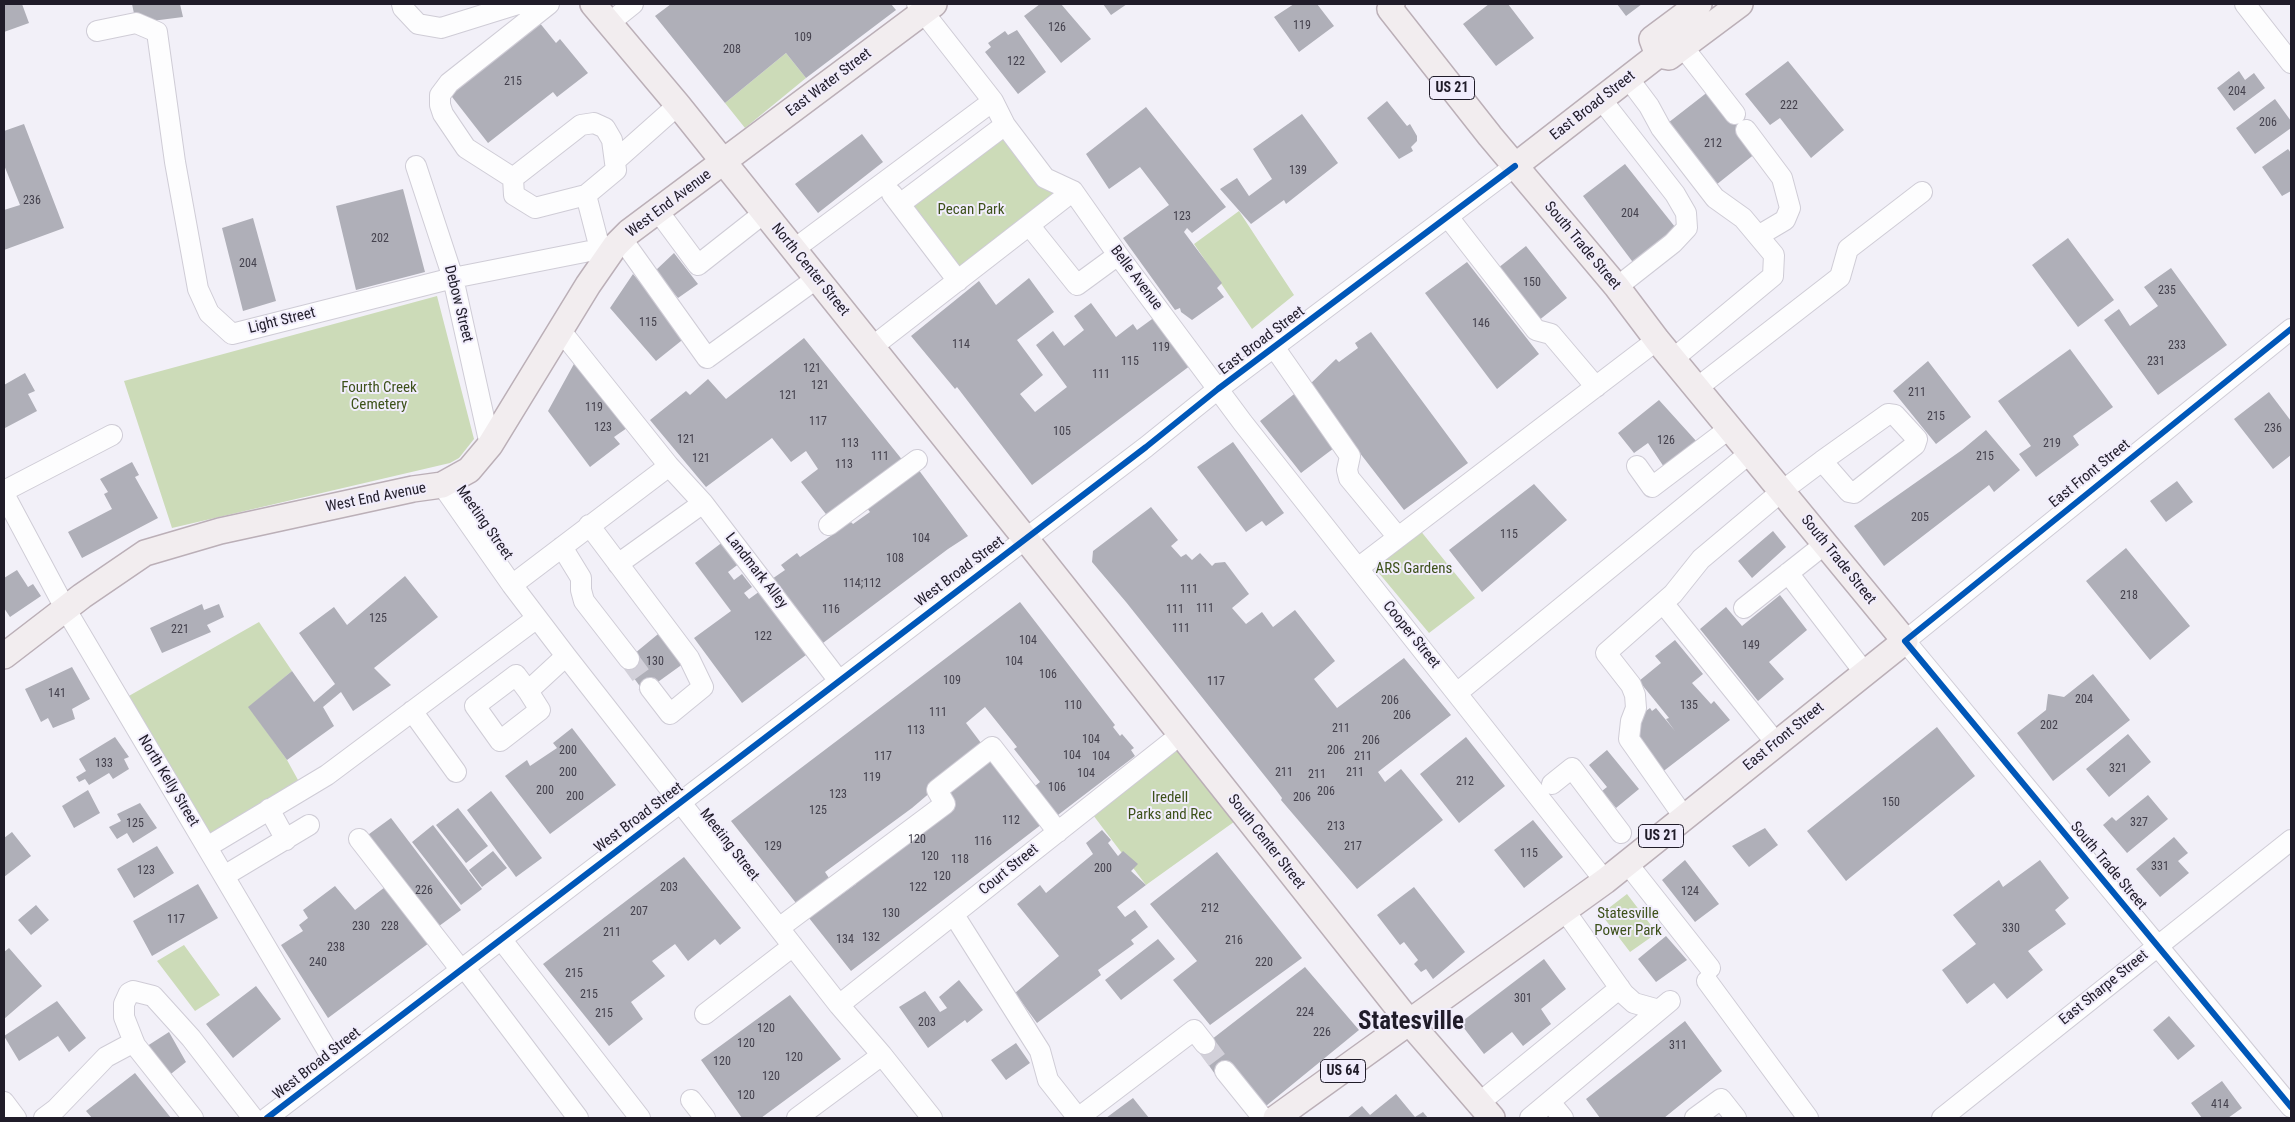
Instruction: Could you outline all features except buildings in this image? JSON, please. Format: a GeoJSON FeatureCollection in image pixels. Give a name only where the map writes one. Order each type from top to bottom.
{"type":"FeatureCollection","features":[{"type":"Feature","properties":{"kind":"main road","name":"North Center Street"},"geometry":{"type":"LineString","coordinates":[[593,4],[678,105],[1025,538]]}},
{"type":"Feature","properties":{"kind":"main road"},"geometry":{"type":"LineString","coordinates":[[1658,55],[1652,39],[1699,4]]}},
{"type":"Feature","properties":{"kind":"main road","name":"East Broad Street"},"geometry":{"type":"LineString","coordinates":[[1516,166],[1658,55],[1669,57],[1740,4]]}},
{"type":"Feature","properties":{"kind":"main road","name":"East Water Street"},"geometry":{"type":"LineString","coordinates":[[723,163],[925,6]]}},
{"type":"Feature","properties":{"kind":"main road","name":"South Trade Street"},"geometry":{"type":"LineString","coordinates":[[1389,6],[1516,166],[1617,287],[1657,340],[1905,641]]}},
{"type":"Feature","properties":{"kind":"main road","name":"West End Avenue"},"geometry":{"type":"LineString","coordinates":[[4,656],[119,568],[145,553],[173,543],[220,531],[374,497],[442,485],[469,470],[490,446],[612,245],[723,163]]}},
{"type":"Feature","properties":{"kind":"main road","name":"South Center Street"},"geometry":{"type":"LineString","coordinates":[[1025,538],[1410,1023],[1485,1111]]}},
{"type":"Feature","properties":{"kind":"main road","name":"East Front Street"},"geometry":{"type":"LineString","coordinates":[[1410,1023],[1606,881],[1905,641]]}},
{"type":"Feature","properties":{"kind":"main road","name":"US 64"},"geometry":{"type":"LineString","coordinates":[[1276,1118],[1410,1023]]}},
{"type":"Feature","properties":{"kind":"street"},"geometry":{"type":"LineString","coordinates":[[402,4],[403,8],[418,24],[441,28],[518,4],[549,4]]}},
{"type":"Feature","properties":{"kind":"street"},"geometry":{"type":"LineString","coordinates":[[513,178],[466,148],[442,114],[440,95],[449,83],[549,4]]}},
{"type":"Feature","properties":{"kind":"street"},"geometry":{"type":"LineString","coordinates":[[608,24],[633,4]]}},
{"type":"Feature","properties":{"kind":"street"},"geometry":{"type":"LineString","coordinates":[[2245,4],[2291,63]]}},
{"type":"Feature","properties":{"kind":"street"},"geometry":{"type":"LineString","coordinates":[[872,348],[1073,190],[1045,178],[1005,125],[993,101],[925,6]]}},
{"type":"Feature","properties":{"kind":"street","name":"Light Street"},"geometry":{"type":"LineString","coordinates":[[97,31],[136,23],[157,32],[175,162],[198,289],[209,312],[232,334],[453,278],[612,245]]}},
{"type":"Feature","properties":{"kind":"street"},"geometry":{"type":"LineString","coordinates":[[1683,47],[1782,178],[1790,208],[1785,220],[1758,236]]}},
{"type":"Feature","properties":{"kind":"street"},"geometry":{"type":"LineString","coordinates":[[1628,78],[1649,106],[1661,128],[1716,198],[1743,218],[1774,254],[1772,276],[1673,359]]}},
{"type":"Feature","properties":{"kind":"street"},"geometry":{"type":"LineString","coordinates":[[1601,99],[1620,126],[1675,194],[1686,214],[1687,228],[1673,243],[1617,287]]}},
{"type":"Feature","properties":{"kind":"street"},"geometry":{"type":"LineString","coordinates":[[793,250],[993,101]]}},
{"type":"Feature","properties":{"kind":"street"},"geometry":{"type":"LineString","coordinates":[[615,161],[678,105]]}},
{"type":"Feature","properties":{"kind":"street"},"geometry":{"type":"LineString","coordinates":[[594,123],[604,128],[612,140],[616,170],[586,195],[535,208],[514,195],[513,178],[581,125],[594,123]]}},
{"type":"Feature","properties":{"kind":"street"},"geometry":{"type":"LineString","coordinates":[[900,204],[1005,125]]}},
{"type":"Feature","properties":{"kind":"street","name":"Debow Street"},"geometry":{"type":"LineString","coordinates":[[416,166],[453,278],[490,446]]}},
{"type":"Feature","properties":{"kind":"street","name":"East Broad Street"},"geometry":{"type":"LineString","coordinates":[[1025,538],[1274,348],[1435,220],[1516,166]]}},
{"type":"Feature","properties":{"kind":"street"},"geometry":{"type":"LineString","coordinates":[[883,182],[958,281]]}},
{"type":"Feature","properties":{"kind":"street","name":"Belle Avenue"},"geometry":{"type":"LineString","coordinates":[[1073,190],[1218,389]]}},
{"type":"Feature","properties":{"kind":"street"},"geometry":{"type":"LineString","coordinates":[[1697,388],[1840,277],[1848,249],[1922,192]]}},
{"type":"Feature","properties":{"kind":"street"},"geometry":{"type":"LineString","coordinates":[[586,195],[612,245],[707,358],[816,278]]}},
{"type":"Feature","properties":{"kind":"street"},"geometry":{"type":"LineString","coordinates":[[658,211],[698,265],[764,213]]}},
{"type":"Feature","properties":{"kind":"street"},"geometry":{"type":"LineString","coordinates":[[1435,220],[1536,330],[1551,334],[1596,387]]}},
{"type":"Feature","properties":{"kind":"street"},"geometry":{"type":"LineString","coordinates":[[1029,225],[1078,285],[1118,254]]}},
{"type":"Feature","properties":{"kind":"street","name":"East Front Street"},"geometry":{"type":"LineString","coordinates":[[1905,641],[2291,329]]}},
{"type":"Feature","properties":{"kind":"street","name":"Landmark Alley"},"geometry":{"type":"LineString","coordinates":[[561,331],[669,466],[704,503],[839,681]]}},
{"type":"Feature","properties":{"kind":"street"},"geometry":{"type":"LineString","coordinates":[[1358,568],[1397,536],[1657,340]]}},
{"type":"Feature","properties":{"kind":"street"},"geometry":{"type":"LineString","coordinates":[[1274,348],[1350,456],[1347,470],[1350,478],[1397,536]]}},
{"type":"Feature","properties":{"kind":"street","name":"Cooper Street"},"geometry":{"type":"LineString","coordinates":[[1218,389],[1606,881]]}},
{"type":"Feature","properties":{"kind":"street"},"geometry":{"type":"LineString","coordinates":[[1637,466],[1652,487],[1730,428]]}},
{"type":"Feature","properties":{"kind":"street"},"geometry":{"type":"LineString","coordinates":[[4,493],[112,435]]}},
{"type":"Feature","properties":{"kind":"street"},"geometry":{"type":"LineString","coordinates":[[1457,693],[1750,453]]}},
{"type":"Feature","properties":{"kind":"street"},"geometry":{"type":"LineString","coordinates":[[829,525],[917,460]]}},
{"type":"Feature","properties":{"kind":"street"},"geometry":{"type":"LineString","coordinates":[[1684,817],[1629,739],[1636,708],[1636,695],[1631,685],[1606,654],[1674,594],[1701,559],[1782,491],[1822,461]]}},
{"type":"Feature","properties":{"kind":"street"},"geometry":{"type":"LineString","coordinates":[[512,585],[669,466]]}},
{"type":"Feature","properties":{"kind":"street","name":"Meeting Street"},"geometry":{"type":"LineString","coordinates":[[442,485],[512,585],[566,656],[839,1005],[882,1054],[932,1118]]}},
{"type":"Feature","properties":{"kind":"street","name":"North Kelly Street"},"geometry":{"type":"LineString","coordinates":[[4,493],[65,608],[336,1065]]}},
{"type":"Feature","properties":{"kind":"street"},"geometry":{"type":"LineString","coordinates":[[618,564],[704,503]]}},
{"type":"Feature","properties":{"kind":"street"},"geometry":{"type":"LineString","coordinates":[[589,525],[690,658],[703,687],[670,714],[650,688]]}},
{"type":"Feature","properties":{"kind":"street","name":"West Broad Street"},"geometry":{"type":"LineString","coordinates":[[267,1118],[1025,538]]}},
{"type":"Feature","properties":{"kind":"street"},"geometry":{"type":"LineString","coordinates":[[1744,608],[1825,544]]}},
{"type":"Feature","properties":{"kind":"street"},"geometry":{"type":"LineString","coordinates":[[562,547],[581,578],[581,590],[584,601],[629,658]]}},
{"type":"Feature","properties":{"kind":"street"},"geometry":{"type":"LineString","coordinates":[[1788,573],[1864,672]]}},
{"type":"Feature","properties":{"kind":"street"},"geometry":{"type":"LineString","coordinates":[[1663,603],[1776,744]]}},
{"type":"Feature","properties":{"kind":"street"},"geometry":{"type":"LineString","coordinates":[[207,847],[327,775],[537,618]]}},
{"type":"Feature","properties":{"kind":"street","name":"South Trade Street"},"geometry":{"type":"LineString","coordinates":[[1905,641],[2291,1107]]}},
{"type":"Feature","properties":{"kind":"street"},"geometry":{"type":"LineString","coordinates":[[528,691],[566,656]]}},
{"type":"Feature","properties":{"kind":"street"},"geometry":{"type":"LineString","coordinates":[[412,711],[456,772]]}},
{"type":"Feature","properties":{"kind":"street","name":"Court Street"},"geometry":{"type":"LineString","coordinates":[[839,1005],[1180,735]]}},
{"type":"Feature","properties":{"kind":"street"},"geometry":{"type":"LineString","coordinates":[[779,928],[945,804],[937,790],[992,747],[1058,832]]}},
{"type":"Feature","properties":{"kind":"street"},"geometry":{"type":"LineString","coordinates":[[1552,784],[1572,768],[1621,834]]}},
{"type":"Feature","properties":{"kind":"street"},"geometry":{"type":"LineString","coordinates":[[269,809],[286,840]]}},
{"type":"Feature","properties":{"kind":"street"},"geometry":{"type":"LineString","coordinates":[[224,876],[309,825]]}},
{"type":"Feature","properties":{"kind":"street"},"geometry":{"type":"LineString","coordinates":[[359,838],[578,1118]]}},
{"type":"Feature","properties":{"kind":"street","name":"East Sharpe Street"},"geometry":{"type":"LineString","coordinates":[[1942,1118],[2291,840]]}},
{"type":"Feature","properties":{"kind":"street"},"geometry":{"type":"LineString","coordinates":[[1627,863],[1708,974],[1808,1118]]}},
{"type":"Feature","properties":{"kind":"street"},"geometry":{"type":"LineString","coordinates":[[1530,1118],[1664,1006],[1634,1003],[1624,994],[1565,911]]}},
{"type":"Feature","properties":{"kind":"street"},"geometry":{"type":"LineString","coordinates":[[954,914],[1040,1051],[1048,1080],[1082,1115],[1194,1030],[1205,1044]]}},
{"type":"Feature","properties":{"kind":"street"},"geometry":{"type":"LineString","coordinates":[[501,939],[640,1118]]}},
{"type":"Feature","properties":{"kind":"street"},"geometry":{"type":"LineString","coordinates":[[706,1014],[793,946]]}},
{"type":"Feature","properties":{"kind":"street"},"geometry":{"type":"LineString","coordinates":[[1485,1111],[1620,988]]}},
{"type":"Feature","properties":{"kind":"street"},"geometry":{"type":"LineString","coordinates":[[193,1118],[134,1042],[128,1030],[124,1010],[126,997],[133,991],[153,996],[191,1038],[253,1118]]}},
{"type":"Feature","properties":{"kind":"street"},"geometry":{"type":"LineString","coordinates":[[44,1118],[56,1109],[106,1057],[134,1042]]}},
{"type":"Feature","properties":{"kind":"street"},"geometry":{"type":"LineString","coordinates":[[797,1118],[882,1054]]}},
{"type":"Feature","properties":{"kind":"street"},"geometry":{"type":"LineString","coordinates":[[1225,1071],[1264,1118]]}},
{"type":"Feature","properties":{"kind":"street"},"geometry":{"type":"LineString","coordinates":[[1695,1118],[1721,1099],[1736,1118]]}},
{"type":"Feature","properties":{"kind":"street"},"geometry":{"type":"LineString","coordinates":[[691,1100],[705,1118]]}},
{"type":"Feature","properties":{"kind":"street"},"geometry":{"type":"LineString","coordinates":[[4,1102],[16,1118]]}},
{"type":"Feature","properties":{"kind":"street"},"geometry":{"type":"LineString","coordinates":[[1550,1102],[1563,1118]]}},
{"type":"Feature","properties":{"kind":"green space"},"geometry":{"type":"Polygon","coordinates":[[[786,53],[806,78],[745,128],[725,103],[786,53]]]}},
{"type":"Feature","properties":{"kind":"green space","name":"Pecan Park"},"geometry":{"type":"Polygon","coordinates":[[[1005,125],[1035,166],[1073,191],[958,281],[900,204],[1005,125]]]}},
{"type":"Feature","properties":{"kind":"green space"},"geometry":{"type":"Polygon","coordinates":[[[1239,211],[1294,295],[1252,329],[1194,244],[1239,211]]]}},
{"type":"Feature","properties":{"kind":"green space","name":"Fourth Creek Cemetery"},"geometry":{"type":"Polygon","coordinates":[[[437,296],[474,439],[459,458],[450,463],[172,528],[124,381],[437,296]]]}},
{"type":"Feature","properties":{"kind":"green space","name":"ARS Gardens"},"geometry":{"type":"Polygon","coordinates":[[[1415,524],[1475,598],[1429,633],[1368,560],[1415,524]]]}},
{"type":"Feature","properties":{"kind":"green space"},"geometry":{"type":"Polygon","coordinates":[[[259,622],[292,671],[249,707],[287,760],[303,789],[207,847],[120,701],[259,622]]]}},
{"type":"Feature","properties":{"kind":"green space","name":"Iredell Parks and Rec"},"geometry":{"type":"Polygon","coordinates":[[[1180,735],[1245,814],[1146,885],[1087,807],[1180,735]]]}},
{"type":"Feature","properties":{"kind":"green space","name":"Statesville Power Park"},"geometry":{"type":"Polygon","coordinates":[[[1627,894],[1657,933],[1630,952],[1601,914],[1627,894]]]}},
{"type":"Feature","properties":{"kind":"green space"},"geometry":{"type":"Polygon","coordinates":[[[184,945],[220,995],[195,1011],[157,961],[184,945]]]}},
{"type":"Feature","properties":{"kind":"tunnel"},"geometry":{"type":"LineString","coordinates":[[629,659],[650,688]]}},
{"type":"Feature","properties":{"kind":"tunnel"},"geometry":{"type":"LineString","coordinates":[[1205,1044],[1225,1071]]}},
{"type":"Feature","properties":{"kind":"cycle path"},"geometry":{"type":"LineString","coordinates":[[267,1118],[1146,447],[1218,389],[1515,166]]}},
{"type":"Feature","properties":{"kind":"cycle path"},"geometry":{"type":"LineString","coordinates":[[2291,329],[1905,641],[2291,1107]]}},
{"type":"Feature","properties":{"kind":"district","name":"Statesville"},"geometry":{"type":"Point","coordinates":[1411,1023]}}]}
